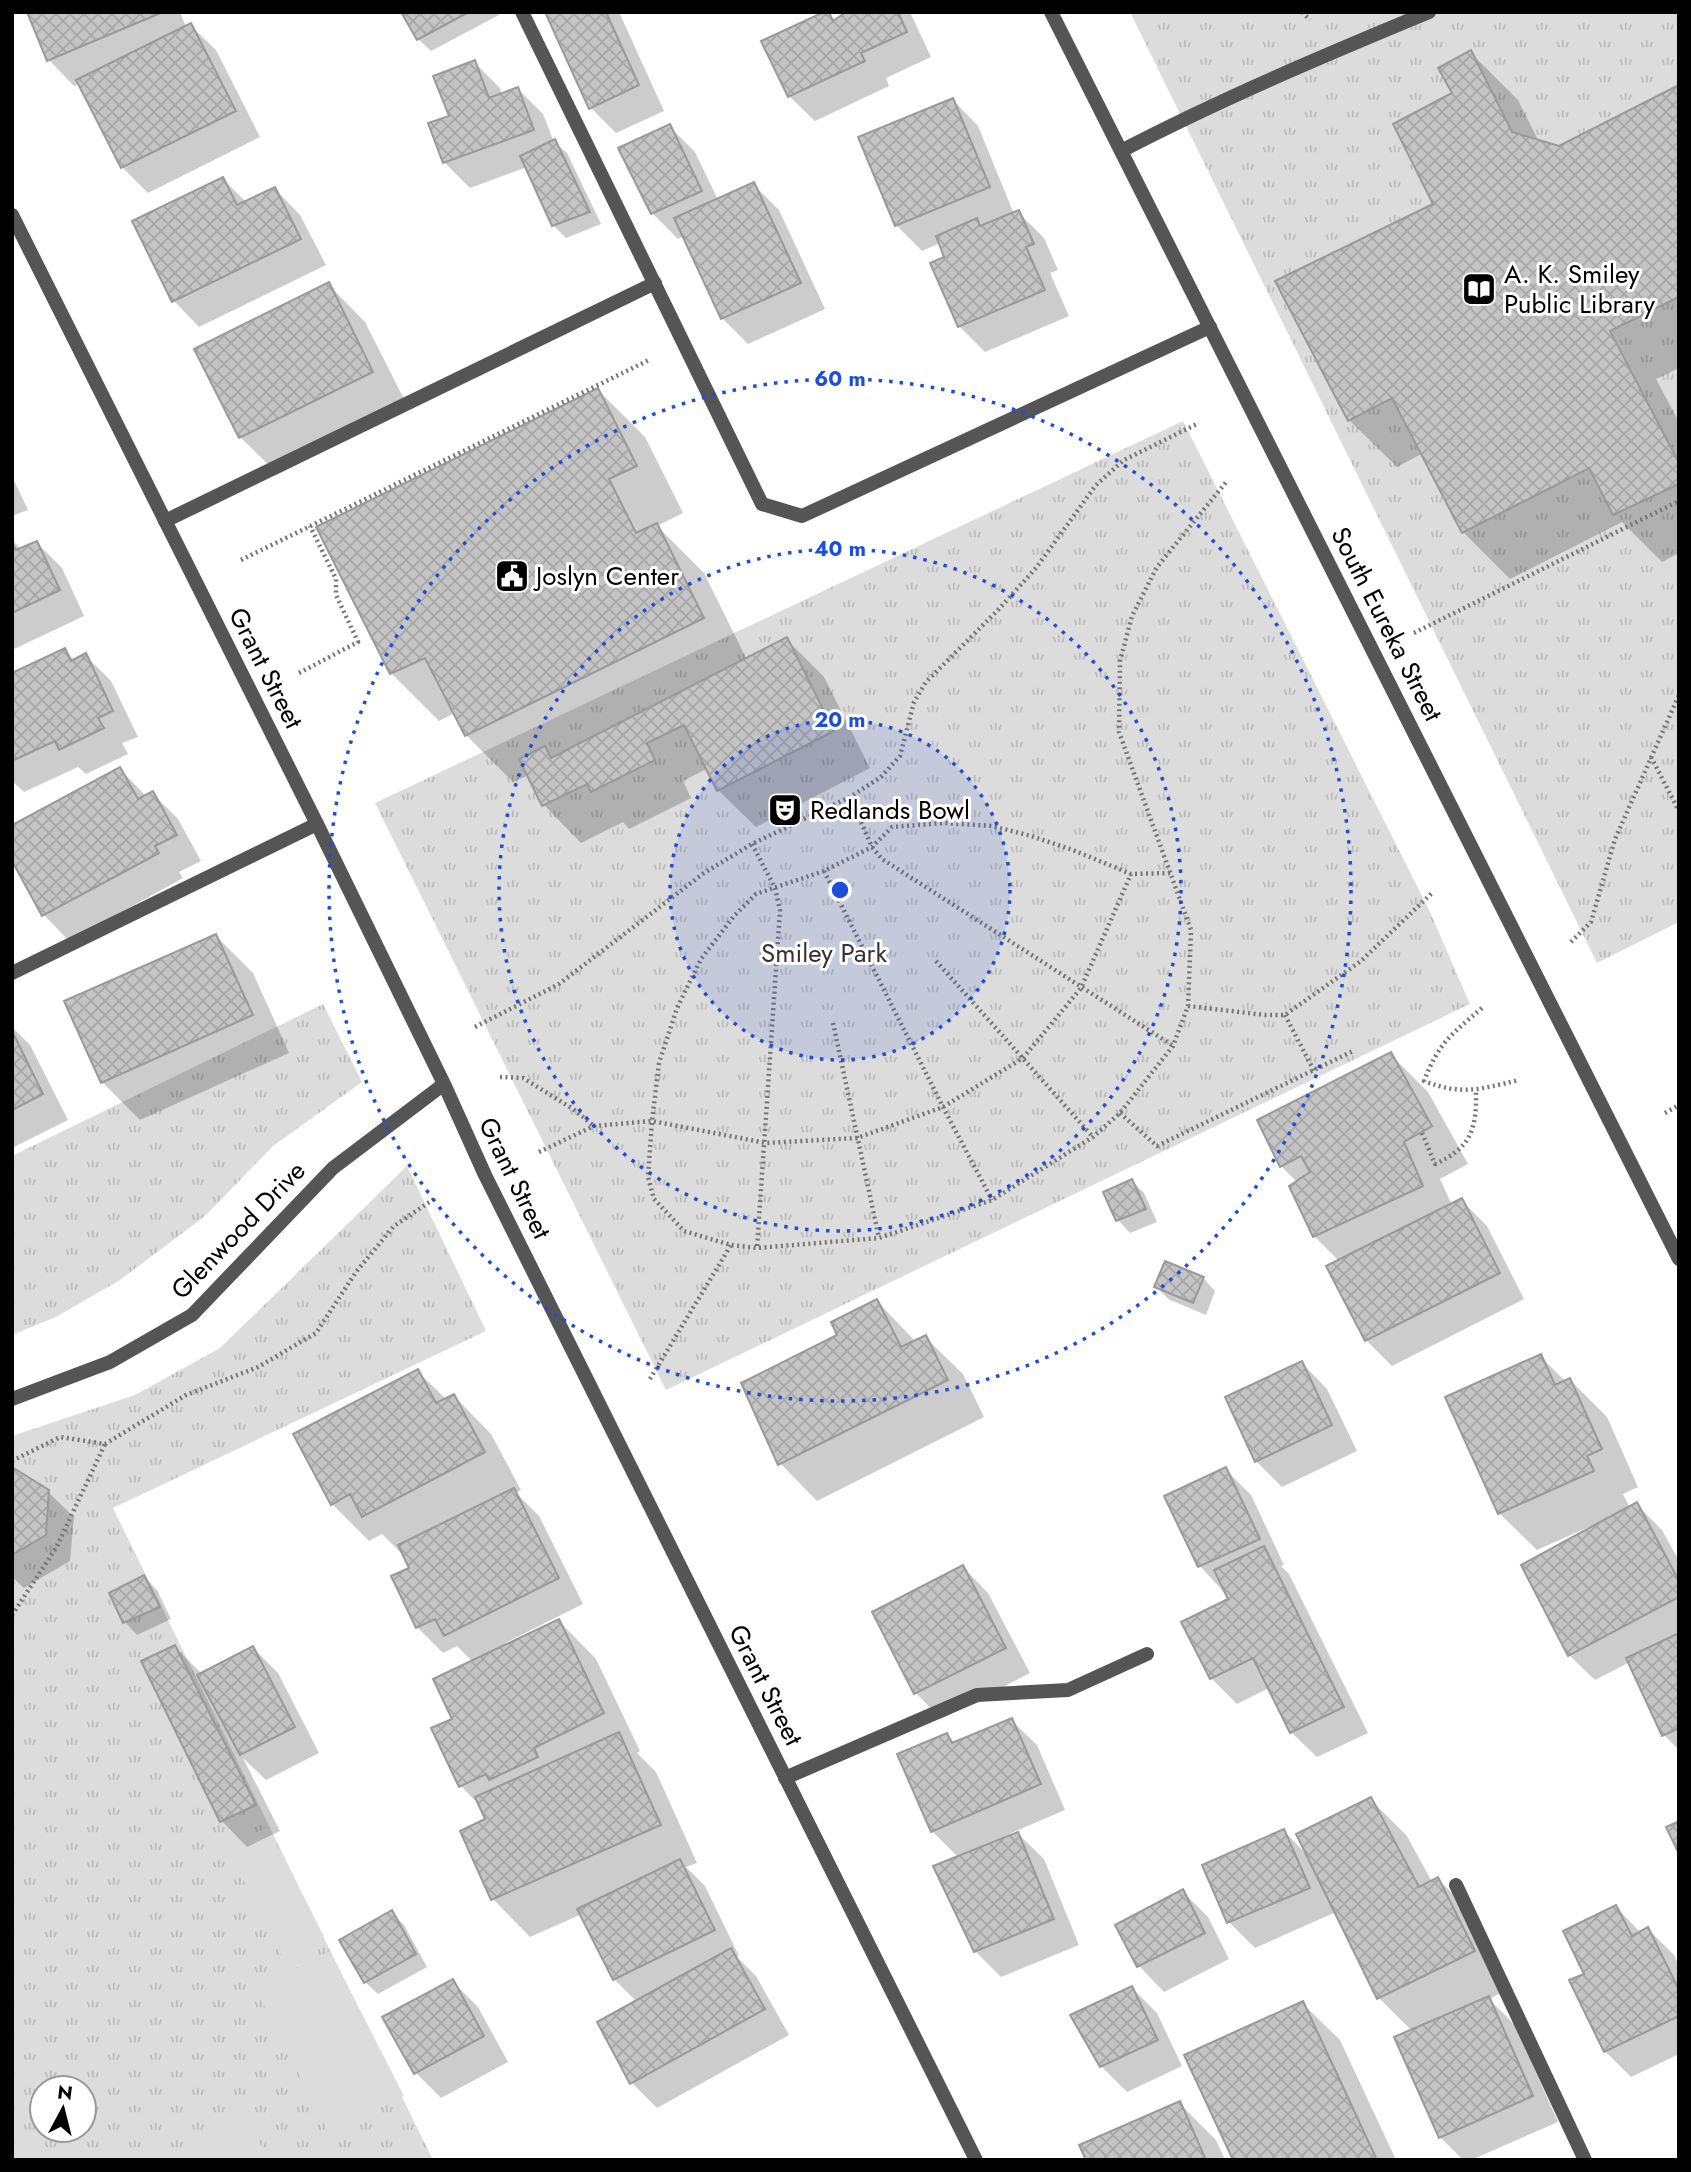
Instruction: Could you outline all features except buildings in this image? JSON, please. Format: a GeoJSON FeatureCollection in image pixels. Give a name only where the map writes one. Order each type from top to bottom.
{"type":"FeatureCollection","features":[{"type":"Feature","properties":{"kind":"street"},"geometry":{"type":"LineString","coordinates":[[522,12],[762,504],[802,516],[1210,327]]}},
{"type":"Feature","properties":{"kind":"street","name":"South Eureka Street"},"geometry":{"type":"LineString","coordinates":[[1051,12],[1679,1259]]}},
{"type":"Feature","properties":{"kind":"street"},"geometry":{"type":"LineString","coordinates":[[1121,151],[1167,127],[1324,56],[1429,12]]}},
{"type":"Feature","properties":{"kind":"street","name":"Grant Street"},"geometry":{"type":"LineString","coordinates":[[12,215],[317,824],[444,1084],[485,1175],[976,2160]]}},
{"type":"Feature","properties":{"kind":"street"},"geometry":{"type":"LineString","coordinates":[[164,521],[655,283]]}},
{"type":"Feature","properties":{"kind":"street"},"geometry":{"type":"LineString","coordinates":[[12,973],[317,824]]}},
{"type":"Feature","properties":{"kind":"street","name":"Glenwood Drive"},"geometry":{"type":"LineString","coordinates":[[12,1399],[110,1362],[192,1315],[333,1168],[444,1084]]}},
{"type":"Feature","properties":{"kind":"street"},"geometry":{"type":"LineString","coordinates":[[785,1777],[977,1696],[1068,1690],[1147,1654]]}},
{"type":"Feature","properties":{"kind":"street"},"geometry":{"type":"LineString","coordinates":[[1456,1885],[1585,2160]]}},
{"type":"Feature","properties":{"kind":"path"},"geometry":{"type":"LineString","coordinates":[[241,560],[684,343]]}},
{"type":"Feature","properties":{"kind":"path"},"geometry":{"type":"LineString","coordinates":[[475,1027],[559,984],[704,873],[752,844],[850,797],[881,776],[900,756],[914,702],[926,682],[1036,568],[1096,485],[1124,460],[1199,424]]}},
{"type":"Feature","properties":{"kind":"path"},"geometry":{"type":"LineString","coordinates":[[1170,873],[1131,874],[1073,850],[992,826],[944,823],[892,827],[872,847],[824,872],[756,894],[734,916],[701,959],[677,1009],[659,1063],[648,1177],[654,1199],[684,1231],[731,1244],[757,1248],[879,1238],[992,1199],[1093,1137],[1120,1113],[1173,1046],[1188,1006],[1191,930],[1119,732],[1120,661],[1132,616],[1157,567],[1227,481]]}},
{"type":"Feature","properties":{"kind":"path"},"geometry":{"type":"LineString","coordinates":[[1414,634],[1679,501]]}},
{"type":"Feature","properties":{"kind":"path"},"geometry":{"type":"LineString","coordinates":[[299,673],[358,642],[336,595],[336,579],[310,527]]}},
{"type":"Feature","properties":{"kind":"path"},"geometry":{"type":"LineString","coordinates":[[1571,942],[1591,922],[1615,839],[1679,695]]}},
{"type":"Feature","properties":{"kind":"path"},"geometry":{"type":"LineString","coordinates":[[1650,756],[1679,811]]}},
{"type":"Feature","properties":{"kind":"path"},"geometry":{"type":"LineString","coordinates":[[850,797],[872,847],[882,859],[1173,1046]]}},
{"type":"Feature","properties":{"kind":"path"},"geometry":{"type":"LineString","coordinates":[[752,844],[775,888],[780,910],[757,1248]]}},
{"type":"Feature","properties":{"kind":"path"},"geometry":{"type":"LineString","coordinates":[[824,872],[992,1199]]}},
{"type":"Feature","properties":{"kind":"path"},"geometry":{"type":"LineString","coordinates":[[539,1152],[594,1126],[652,1121],[765,1143],[857,1138],[943,1107],[1023,1058],[1081,988],[1131,874]]}},
{"type":"Feature","properties":{"kind":"path"},"geometry":{"type":"LineString","coordinates":[[1188,1006],[1285,1015],[1361,961],[1432,893]]}},
{"type":"Feature","properties":{"kind":"path"},"geometry":{"type":"LineString","coordinates":[[936,961],[1093,1137]]}},
{"type":"Feature","properties":{"kind":"path"},"geometry":{"type":"LineString","coordinates":[[1482,1008],[1444,1040],[1424,1081],[1446,1090],[1476,1090],[1519,1080]]}},
{"type":"Feature","properties":{"kind":"path"},"geometry":{"type":"LineString","coordinates":[[1285,1015],[1314,1070]]}},
{"type":"Feature","properties":{"kind":"path"},"geometry":{"type":"LineString","coordinates":[[833,1023],[879,1238]]}},
{"type":"Feature","properties":{"kind":"path"},"geometry":{"type":"LineString","coordinates":[[1120,1113],[1157,1146],[1353,1051]]}},
{"type":"Feature","properties":{"kind":"path"},"geometry":{"type":"LineString","coordinates":[[500,1077],[523,1078],[573,1109],[594,1126]]}},
{"type":"Feature","properties":{"kind":"path"},"geometry":{"type":"LineString","coordinates":[[1422,1133],[1435,1164],[1454,1155],[1468,1140],[1477,1117],[1476,1090]]}},
{"type":"Feature","properties":{"kind":"path"},"geometry":{"type":"LineString","coordinates":[[1665,1113],[1679,1105]]}},
{"type":"Feature","properties":{"kind":"path"},"geometry":{"type":"LineString","coordinates":[[12,1615],[56,1548],[105,1444],[186,1395],[258,1367],[316,1333],[356,1272],[394,1226],[434,1199]]}},
{"type":"Feature","properties":{"kind":"path"},"geometry":{"type":"LineString","coordinates":[[650,1379],[731,1244]]}},
{"type":"Feature","properties":{"kind":"path"},"geometry":{"type":"LineString","coordinates":[[12,1461],[60,1437],[105,1444]]}},
{"type":"Feature","properties":{"kind":"green space"},"geometry":{"type":"Polygon","coordinates":[[[1130,12],[1679,12],[1679,922],[1597,963],[1130,12]]]}},
{"type":"Feature","properties":{"kind":"green space","name":"Smiley Park"},"geometry":{"type":"Polygon","coordinates":[[[1183,421],[1429,910],[1470,1004],[666,1390],[375,803],[1183,421]]]}},
{"type":"Feature","properties":{"kind":"green space"},"geometry":{"type":"Polygon","coordinates":[[[323,1004],[362,1082],[273,1146],[205,1216],[120,1280],[56,1317],[12,1335],[12,1156],[323,1004]]]}},
{"type":"Feature","properties":{"kind":"green space"},"geometry":{"type":"Polygon","coordinates":[[[407,1166],[486,1331],[113,1508],[433,2160],[12,2160],[12,1436],[135,1395],[220,1348],[407,1166]]]}},
{"type":"Feature","properties":{"kind":"green space"},"geometry":{"type":"Polygon","coordinates":[[[267,1827],[324,1936],[283,1957],[227,1848],[267,1827]]]}},
{"type":"Feature","properties":{"kind":"green space"},"geometry":{"type":"Polygon","coordinates":[[[330,1951],[404,2096],[329,2134],[256,1989],[330,1951]]]}},
{"type":"Feature","properties":{"kind":"green space"},"geometry":{"type":"Polygon","coordinates":[[[236,2118],[251,2124],[268,2160],[192,2160],[189,2154],[192,2139],[236,2118]]]}},
{"type":"Feature","properties":{"kind":"place","name":"A. K. Smiley Public Library"},"geometry":{"type":"Point","coordinates":[1479,289]}},
{"type":"Feature","properties":{"kind":"place","name":"Joslyn Center"},"geometry":{"type":"Point","coordinates":[512,576]}},
{"type":"Feature","properties":{"kind":"place","name":"Redlands Bowl"},"geometry":{"type":"Point","coordinates":[785,810]}}]}
